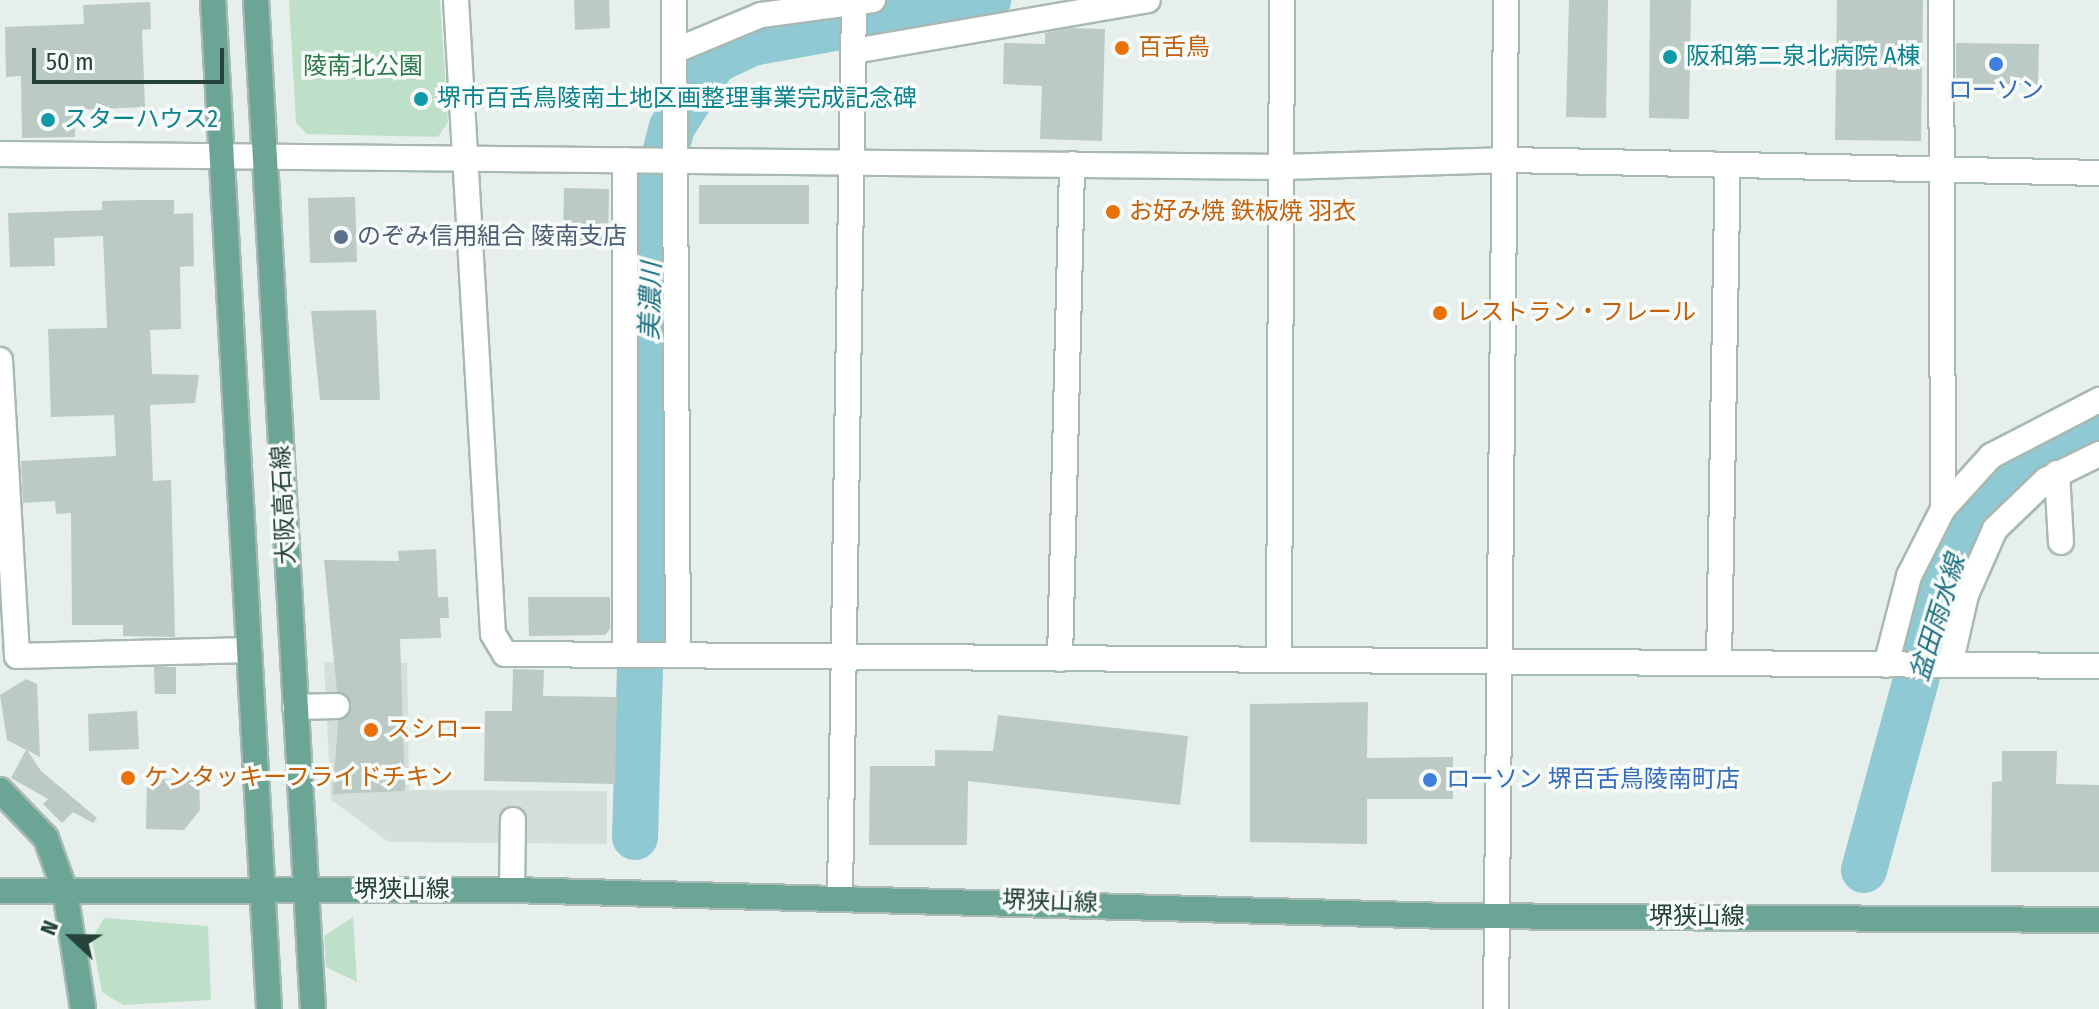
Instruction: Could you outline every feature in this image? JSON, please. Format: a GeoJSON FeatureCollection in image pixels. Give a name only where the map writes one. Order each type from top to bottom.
{"type":"FeatureCollection","features":[{"type":"Feature","properties":{"kind":"main road","name":"大阪高石線"},"geometry":{"type":"LineString","coordinates":[[213,0],[269,1009]]}},
{"type":"Feature","properties":{"kind":"main road","name":"大阪高石線"},"geometry":{"type":"LineString","coordinates":[[256,0],[313,1009]]}},
{"type":"Feature","properties":{"kind":"main road"},"geometry":{"type":"LineString","coordinates":[[0,790],[46,838],[65,891],[83,1009]]}},
{"type":"Feature","properties":{"kind":"main road","name":"堺狭山線"},"geometry":{"type":"LineString","coordinates":[[0,891],[512,890],[840,895],[1496,916],[2099,920]]}},
{"type":"Feature","properties":{"kind":"street"},"geometry":{"type":"LineString","coordinates":[[456,0],[493,634],[505,654],[2099,666]]}},
{"type":"Feature","properties":{"kind":"street"},"geometry":{"type":"LineString","coordinates":[[672,655],[680,160],[674,0]]}},
{"type":"Feature","properties":{"kind":"street"},"geometry":{"type":"LineString","coordinates":[[854,51],[1148,0]]}},
{"type":"Feature","properties":{"kind":"street"},"geometry":{"type":"LineString","coordinates":[[1279,660],[1284,167],[1282,0]]}},
{"type":"Feature","properties":{"kind":"street"},"geometry":{"type":"LineString","coordinates":[[1496,1009],[1497,661],[1509,160],[1506,0]]}},
{"type":"Feature","properties":{"kind":"street"},"geometry":{"type":"LineString","coordinates":[[1941,0],[1943,509]]}},
{"type":"Feature","properties":{"kind":"street"},"geometry":{"type":"LineString","coordinates":[[677,50],[761,15],[860,1],[854,51],[851,161],[840,895]]}},
{"type":"Feature","properties":{"kind":"street"},"geometry":{"type":"LineString","coordinates":[[0,154],[1284,167],[1509,160],[1940,172],[2099,173]]}},
{"type":"Feature","properties":{"kind":"street"},"geometry":{"type":"LineString","coordinates":[[625,160],[628,655]]}},
{"type":"Feature","properties":{"kind":"street"},"geometry":{"type":"LineString","coordinates":[[1060,659],[1072,164]]}},
{"type":"Feature","properties":{"kind":"street"},"geometry":{"type":"LineString","coordinates":[[1719,661],[1728,166]]}},
{"type":"Feature","properties":{"kind":"street"},"geometry":{"type":"LineString","coordinates":[[0,360],[17,656],[247,650]]}},
{"type":"Feature","properties":{"kind":"street"},"geometry":{"type":"LineString","coordinates":[[1890,665],[1909,576],[1943,509],[1991,456],[2099,400]]}},
{"type":"Feature","properties":{"kind":"street"},"geometry":{"type":"LineString","coordinates":[[1944,665],[1966,595],[1995,529],[2057,473],[2099,454]]}},
{"type":"Feature","properties":{"kind":"street"},"geometry":{"type":"LineString","coordinates":[[2057,473],[2061,542]]}},
{"type":"Feature","properties":{"kind":"street"},"geometry":{"type":"LineString","coordinates":[[295,707],[337,706]]}},
{"type":"Feature","properties":{"kind":"street"},"geometry":{"type":"LineString","coordinates":[[512,890],[513,820]]}},
{"type":"Feature","properties":{"kind":"shaded area"},"geometry":{"type":"Polygon","coordinates":[[[324,662],[407,663],[409,790],[607,791],[607,844],[389,842],[331,800],[324,662]]]}},
{"type":"Feature","properties":{"kind":"green space","name":"陵南北公園"},"geometry":{"type":"Polygon","coordinates":[[[289,0],[440,0],[448,122],[438,137],[307,134],[296,123],[289,0]]]}},
{"type":"Feature","properties":{"kind":"green space"},"geometry":{"type":"Polygon","coordinates":[[[353,917],[357,982],[326,967],[324,936],[353,917]]]}},
{"type":"Feature","properties":{"kind":"green space"},"geometry":{"type":"Polygon","coordinates":[[[104,918],[208,926],[211,1000],[123,1005],[102,992],[92,939],[104,918]]]}},
{"type":"Feature","properties":{"kind":"building"},"geometry":{"type":"Polygon","coordinates":[[[574,0],[609,0],[610,28],[575,30],[574,0]]]}},
{"type":"Feature","properties":{"kind":"building"},"geometry":{"type":"Polygon","coordinates":[[[1569,0],[1608,0],[1606,118],[1566,117],[1569,0]]]}},
{"type":"Feature","properties":{"kind":"building"},"geometry":{"type":"Polygon","coordinates":[[[1650,0],[1691,0],[1689,119],[1649,118],[1650,0]]]}},
{"type":"Feature","properties":{"kind":"building"},"geometry":{"type":"Polygon","coordinates":[[[1837,0],[1923,0],[1921,141],[1835,140],[1837,0]]]}},
{"type":"Feature","properties":{"kind":"building"},"geometry":{"type":"Polygon","coordinates":[[[150,2],[151,29],[142,30],[145,107],[75,110],[75,137],[22,138],[21,76],[6,77],[5,27],[84,24],[83,5],[150,2]]]}},
{"type":"Feature","properties":{"kind":"building"},"geometry":{"type":"Polygon","coordinates":[[[1072,28],[1105,29],[1102,141],[1040,139],[1042,86],[1003,84],[1004,43],[1045,44],[1045,33],[1072,28]]]}},
{"type":"Feature","properties":{"kind":"building","name":"ローソン"},"geometry":{"type":"Polygon","coordinates":[[[1956,43],[2039,44],[2038,85],[1956,84],[1956,43]]]}},
{"type":"Feature","properties":{"kind":"building"},"geometry":{"type":"Polygon","coordinates":[[[699,185],[809,185],[809,224],[699,224],[699,185]]]}},
{"type":"Feature","properties":{"kind":"building"},"geometry":{"type":"Polygon","coordinates":[[[564,188],[609,189],[608,243],[563,242],[564,188]]]}},
{"type":"Feature","properties":{"kind":"building"},"geometry":{"type":"Polygon","coordinates":[[[355,197],[357,262],[310,263],[308,198],[355,197]]]}},
{"type":"Feature","properties":{"kind":"building"},"geometry":{"type":"Polygon","coordinates":[[[174,200],[174,214],[193,213],[194,266],[180,267],[181,329],[150,330],[152,374],[199,375],[195,403],[150,405],[153,481],[171,480],[175,637],[123,636],[123,625],[72,625],[71,513],[56,514],[55,501],[23,503],[21,461],[116,456],[114,415],[51,417],[48,329],[107,328],[103,236],[54,238],[55,266],[10,267],[8,213],[102,210],[102,201],[174,200]]]}},
{"type":"Feature","properties":{"kind":"building"},"geometry":{"type":"Polygon","coordinates":[[[376,310],[380,400],[320,400],[311,311],[376,310]]]}},
{"type":"Feature","properties":{"kind":"building"},"geometry":{"type":"Polygon","coordinates":[[[436,549],[438,597],[448,597],[449,618],[440,618],[441,638],[400,639],[405,791],[333,794],[338,721],[352,705],[337,691],[324,560],[399,561],[398,551],[436,549]]]}},
{"type":"Feature","properties":{"kind":"building"},"geometry":{"type":"Polygon","coordinates":[[[528,597],[610,597],[610,629],[605,635],[529,636],[528,597]]]}},
{"type":"Feature","properties":{"kind":"building"},"geometry":{"type":"Polygon","coordinates":[[[154,667],[176,667],[176,694],[155,694],[154,667]]]}},
{"type":"Feature","properties":{"kind":"building"},"geometry":{"type":"Polygon","coordinates":[[[513,669],[544,670],[543,696],[617,697],[615,784],[484,781],[485,711],[512,711],[513,669]]]}},
{"type":"Feature","properties":{"kind":"building"},"geometry":{"type":"Polygon","coordinates":[[[26,679],[37,684],[40,757],[27,750],[41,771],[97,818],[93,823],[73,812],[62,823],[43,804],[48,799],[11,778],[26,750],[7,740],[0,695],[26,679]]]}},
{"type":"Feature","properties":{"kind":"building"},"geometry":{"type":"Polygon","coordinates":[[[1368,702],[1367,758],[1453,757],[1453,799],[1367,799],[1367,844],[1250,842],[1250,704],[1368,702]]]}},
{"type":"Feature","properties":{"kind":"building"},"geometry":{"type":"Polygon","coordinates":[[[137,711],[139,749],[89,751],[88,714],[137,711]]]}},
{"type":"Feature","properties":{"kind":"building"},"geometry":{"type":"Polygon","coordinates":[[[998,715],[1188,736],[1180,805],[968,781],[967,845],[869,845],[870,766],[935,766],[935,750],[993,751],[998,715]]]}},
{"type":"Feature","properties":{"kind":"building"},"geometry":{"type":"Polygon","coordinates":[[[2002,751],[2057,751],[2056,784],[2099,785],[2099,872],[1991,872],[1992,782],[2002,781],[2002,751]]]}},
{"type":"Feature","properties":{"kind":"building"},"geometry":{"type":"Polygon","coordinates":[[[147,779],[199,780],[200,810],[184,830],[146,829],[147,779]]]}},
{"type":"Feature","properties":{"kind":"waterway","name":"美濃川"},"geometry":{"type":"LineString","coordinates":[[635,837],[654,195],[672,127],[714,61],[752,43],[988,0]]}},
{"type":"Feature","properties":{"kind":"waterway","name":"盆田雨水線"},"geometry":{"type":"LineString","coordinates":[[1864,870],[1943,582],[1972,518],[2047,453],[2099,431]]}},
{"type":"Feature","properties":{"kind":"place","name":"百舌鳥"},"geometry":{"type":"Point","coordinates":[1122,48]}},
{"type":"Feature","properties":{"kind":"place","name":"阪和第二泉北病院 A棟"},"geometry":{"type":"Point","coordinates":[1670,57]}},
{"type":"Feature","properties":{"kind":"place","name":"ローソン"},"geometry":{"type":"Point","coordinates":[1996,64]}},
{"type":"Feature","properties":{"kind":"place","name":"堺市百舌鳥陵南土地区画整理事業完成記念碑"},"geometry":{"type":"Point","coordinates":[421,99]}},
{"type":"Feature","properties":{"kind":"place","name":"スターハウス2"},"geometry":{"type":"Point","coordinates":[48,120]}},
{"type":"Feature","properties":{"kind":"place","name":"お好み焼 鉄板焼 羽衣"},"geometry":{"type":"Point","coordinates":[1113,212]}},
{"type":"Feature","properties":{"kind":"place","name":"のぞみ信用組合 陵南支店"},"geometry":{"type":"Point","coordinates":[341,237]}},
{"type":"Feature","properties":{"kind":"place","name":"レストラン・フレール"},"geometry":{"type":"Point","coordinates":[1440,313]}},
{"type":"Feature","properties":{"kind":"place","name":"スシロー"},"geometry":{"type":"Point","coordinates":[371,730]}},
{"type":"Feature","properties":{"kind":"place","name":"ケンタッキーフライドチキン"},"geometry":{"type":"Point","coordinates":[128,778]}},
{"type":"Feature","properties":{"kind":"place","name":"ローソン 堺百舌鳥陵南町店"},"geometry":{"type":"Point","coordinates":[1430,780]}}]}
